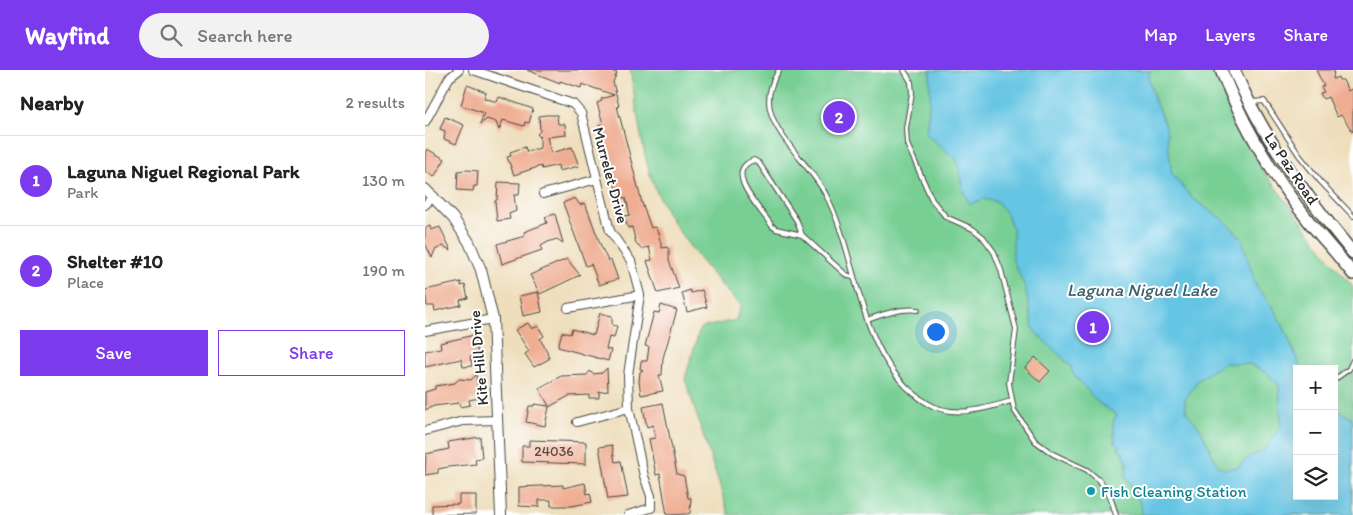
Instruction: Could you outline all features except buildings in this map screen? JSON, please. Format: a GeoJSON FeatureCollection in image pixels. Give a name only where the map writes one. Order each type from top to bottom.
{"type":"FeatureCollection","features":[{"type":"Feature","properties":{"kind":"main road","name":"La Paz Road"},"geometry":{"type":"LineString","coordinates":[[1221,70],[1239,113],[1267,162],[1310,224],[1348,263],[1353,274]]}},
{"type":"Feature","properties":{"kind":"main road","name":"La Paz Road"},"geometry":{"type":"LineString","coordinates":[[1234,70],[1266,135],[1295,180],[1353,253]]}},
{"type":"Feature","properties":{"kind":"street"},"geometry":{"type":"LineString","coordinates":[[425,122],[449,78],[459,70]]}},
{"type":"Feature","properties":{"kind":"street","name":"Murrelet Drive"},"geometry":{"type":"LineString","coordinates":[[473,70],[577,107],[581,114],[610,231],[631,261],[640,294],[628,375],[629,408],[644,476],[651,496],[651,508],[629,515]]}},
{"type":"Feature","properties":{"kind":"street"},"geometry":{"type":"LineString","coordinates":[[543,194],[597,179]]}},
{"type":"Feature","properties":{"kind":"street","name":"Kite Hill Drive"},"geometry":{"type":"LineString","coordinates":[[425,189],[434,196],[453,218],[469,242],[481,270],[493,319],[501,515]]}},
{"type":"Feature","properties":{"kind":"street"},"geometry":{"type":"LineString","coordinates":[[425,205],[434,196]]}},
{"type":"Feature","properties":{"kind":"street"},"geometry":{"type":"LineString","coordinates":[[568,308],[640,294]]}},
{"type":"Feature","properties":{"kind":"street"},"geometry":{"type":"LineString","coordinates":[[425,331],[493,319]]}},
{"type":"Feature","properties":{"kind":"street"},"geometry":{"type":"LineString","coordinates":[[577,422],[629,408]]}},
{"type":"Feature","properties":{"kind":"street"},"geometry":{"type":"LineString","coordinates":[[425,431],[463,422],[498,420]]}},
{"type":"Feature","properties":{"kind":"lane"},"geometry":{"type":"LineString","coordinates":[[779,70],[769,94],[774,122],[825,192],[867,320],[881,351],[897,374],[920,398],[933,406],[965,412],[1011,401]]}},
{"type":"Feature","properties":{"kind":"lane"},"geometry":{"type":"LineString","coordinates":[[904,70],[911,82],[912,93],[906,138],[914,162],[933,200],[946,217],[973,229],[983,237],[994,252],[1001,270],[1016,329],[1009,383],[1011,401],[1019,419],[1035,441],[1053,454],[1087,470],[1100,481],[1110,496],[1116,515]]}},
{"type":"Feature","properties":{"kind":"lane"},"geometry":{"type":"LineString","coordinates":[[1250,103],[1257,100],[1264,101],[1299,155],[1320,181],[1353,216]]}},
{"type":"Feature","properties":{"kind":"lane"},"geometry":{"type":"LineString","coordinates":[[802,235],[776,229],[772,226],[741,181],[740,170],[744,163],[754,160],[759,163],[797,221],[802,235],[845,274],[854,278]]}},
{"type":"Feature","properties":{"kind":"lane"},"geometry":{"type":"LineString","coordinates":[[867,320],[891,312],[907,309],[918,310]]}},
{"type":"Feature","properties":{"kind":"lane"},"geometry":{"type":"LineString","coordinates":[[1338,378],[1344,375],[1353,363]]}},
{"type":"Feature","properties":{"kind":"green space"},"geometry":{"type":"Polygon","coordinates":[[[630,70],[1212,70],[1264,172],[1333,263],[1353,286],[1353,515],[729,515],[685,379],[700,328],[736,320],[740,306],[700,260],[664,208],[649,171],[630,70]]]}},
{"type":"Feature","properties":{"kind":"water","name":"Laguna Niguel Lake"},"geometry":{"type":"Polygon","coordinates":[[[930,70],[1149,70],[1149,80],[1155,102],[1166,126],[1172,174],[1192,198],[1226,222],[1242,239],[1256,286],[1272,306],[1285,330],[1299,365],[1293,365],[1293,500],[1338,500],[1338,411],[1353,419],[1353,515],[1142,515],[1141,505],[1126,477],[1127,462],[1119,449],[1119,445],[1115,442],[1113,421],[1117,415],[1097,402],[1071,371],[1072,367],[1037,334],[1033,327],[1025,287],[1013,260],[1013,230],[1008,217],[998,202],[984,199],[970,204],[963,192],[957,160],[926,134],[930,97],[930,70]],[[1224,363],[1198,380],[1185,400],[1186,411],[1201,430],[1218,466],[1226,469],[1238,467],[1249,457],[1264,451],[1281,425],[1279,386],[1267,373],[1249,364],[1224,363]]]}},
{"type":"Feature","properties":{"kind":"place","name":"Shelter #10"},"geometry":{"type":"Point","coordinates":[839,117]}},
{"type":"Feature","properties":{"kind":"place","name":"Laguna Niguel Regional Park"},"geometry":{"type":"Point","coordinates":[1093,327]}},
{"type":"Feature","properties":{"kind":"place","name":"Fish Cleaning Station"},"geometry":{"type":"Point","coordinates":[1091,491]}}]}
